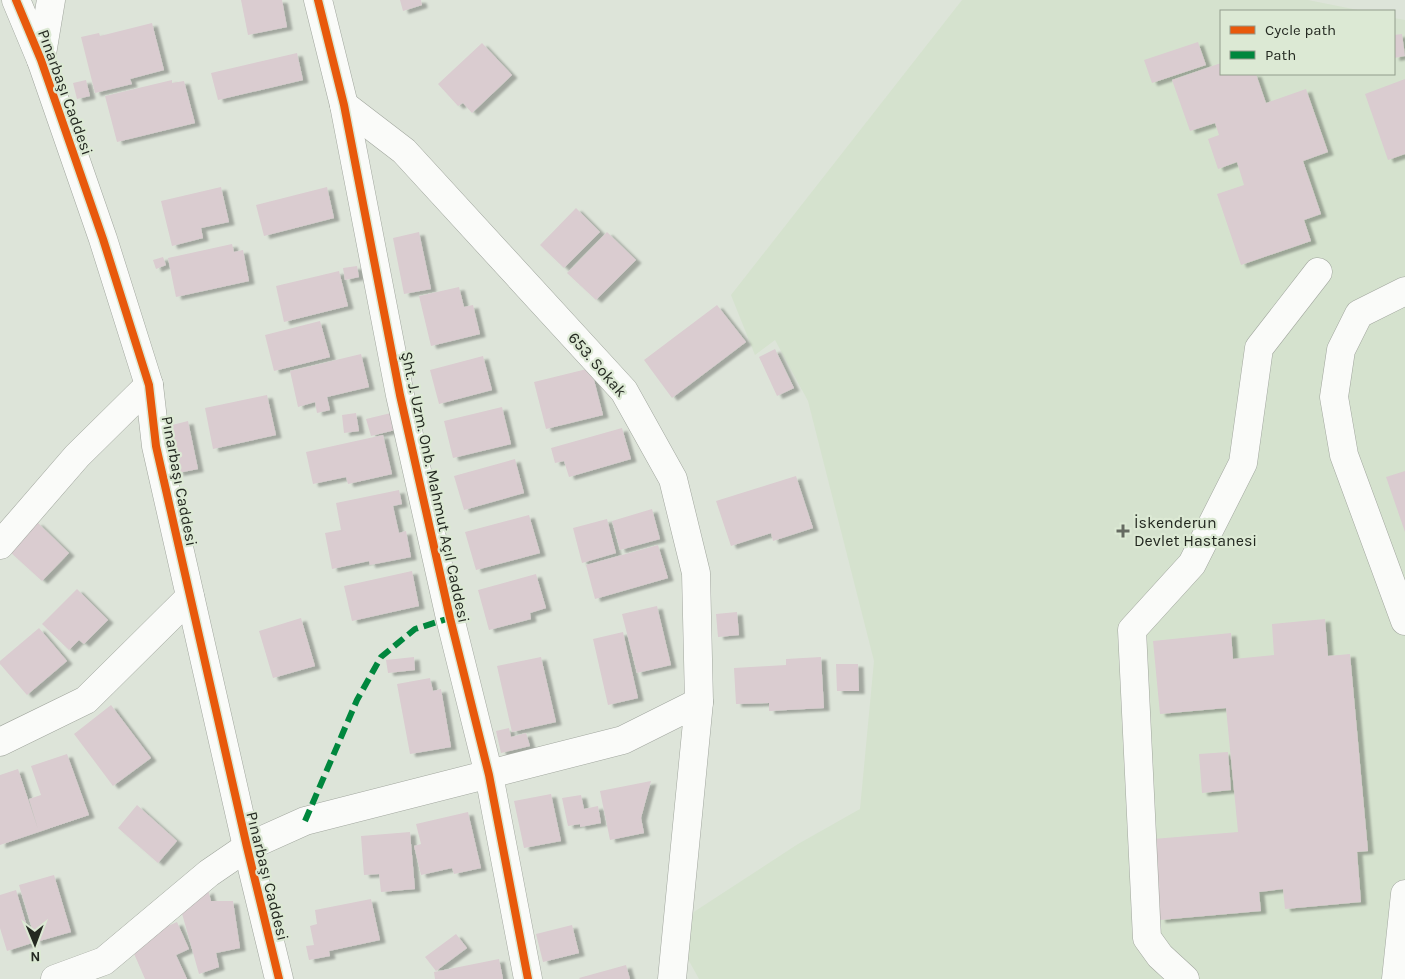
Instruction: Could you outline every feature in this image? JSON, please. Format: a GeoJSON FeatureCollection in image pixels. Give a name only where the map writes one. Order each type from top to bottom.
{"type":"FeatureCollection","features":[{"type":"Feature","properties":{"kind":"street","name":"Pınarbaşı Caddesi"},"geometry":{"type":"LineString","coordinates":[[16,0],[41,60],[103,239],[149,385],[156,446],[247,848],[279,979]]}},
{"type":"Feature","properties":{"kind":"street"},"geometry":{"type":"LineString","coordinates":[[41,60],[51,0]]}},
{"type":"Feature","properties":{"kind":"street","name":"Şht. J. Uzm. Onb. Mahmut Açıl Caddesi"},"geometry":{"type":"LineString","coordinates":[[318,0],[344,105],[400,395],[450,618],[489,775],[528,979]]}},
{"type":"Feature","properties":{"kind":"street","name":"653. Sokak"},"geometry":{"type":"LineString","coordinates":[[344,105],[404,151],[624,391],[673,479],[696,573],[699,702],[672,979]]}},
{"type":"Feature","properties":{"kind":"street"},"geometry":{"type":"LineString","coordinates":[[1185,979],[1160,956],[1147,938],[1132,630],[1192,564],[1243,462],[1258,348],[1318,272]]}},
{"type":"Feature","properties":{"kind":"street"},"geometry":{"type":"LineString","coordinates":[[1405,291],[1359,314],[1341,350],[1334,396],[1344,456],[1405,621]]}},
{"type":"Feature","properties":{"kind":"street"},"geometry":{"type":"LineString","coordinates":[[0,545],[77,456],[149,385]]}},
{"type":"Feature","properties":{"kind":"street"},"geometry":{"type":"LineString","coordinates":[[0,742],[86,700],[190,597]]}},
{"type":"Feature","properties":{"kind":"street"},"geometry":{"type":"LineString","coordinates":[[55,979],[106,970],[209,873],[247,848],[305,821],[623,740],[699,702]]}},
{"type":"Feature","properties":{"kind":"street"},"geometry":{"type":"LineString","coordinates":[[1396,979],[1405,894]]}},
{"type":"Feature","properties":{"kind":"shaded area","name":"İskenderun Devlet Hastanesi"},"geometry":{"type":"Polygon","coordinates":[[[962,0],[1308,0],[1358,10],[1220,10],[1220,75],[1395,75],[1395,18],[1405,20],[1405,979],[699,979],[688,959],[683,919],[798,844],[860,809],[874,661],[808,401],[775,340],[755,355],[731,295],[962,0]]]}},
{"type":"Feature","properties":{"kind":"building"},"geometry":{"type":"Polygon","coordinates":[[[241,0],[282,0],[287,27],[248,35],[241,0]]]}},
{"type":"Feature","properties":{"kind":"building"},"geometry":{"type":"Polygon","coordinates":[[[400,0],[421,0],[422,5],[403,11],[400,0]]]}},
{"type":"Feature","properties":{"kind":"building"},"geometry":{"type":"Polygon","coordinates":[[[152,23],[164,70],[130,79],[132,84],[95,93],[81,37],[99,33],[100,36],[152,23]]]}},
{"type":"Feature","properties":{"kind":"building"},"geometry":{"type":"Polygon","coordinates":[[[1402,34],[1405,56],[1395,58],[1395,35],[1402,34]]]}},
{"type":"Feature","properties":{"kind":"building"},"geometry":{"type":"Polygon","coordinates":[[[1198,42],[1206,65],[1152,83],[1144,60],[1198,42]]]}},
{"type":"Feature","properties":{"kind":"building"},"geometry":{"type":"Polygon","coordinates":[[[482,43],[512,75],[472,113],[463,103],[458,106],[438,84],[482,43]]]}},
{"type":"Feature","properties":{"kind":"building"},"geometry":{"type":"Polygon","coordinates":[[[297,53],[303,80],[218,100],[211,73],[297,53]]]}},
{"type":"Feature","properties":{"kind":"building"},"geometry":{"type":"Polygon","coordinates":[[[1220,63],[1220,75],[1256,75],[1266,103],[1306,89],[1328,152],[1303,161],[1321,214],[1304,220],[1311,241],[1241,265],[1217,194],[1244,185],[1237,162],[1218,169],[1208,139],[1219,135],[1215,123],[1190,131],[1172,80],[1220,63]]]}},
{"type":"Feature","properties":{"kind":"building"},"geometry":{"type":"Polygon","coordinates":[[[1405,79],[1405,154],[1388,160],[1365,94],[1405,79]]]}},
{"type":"Feature","properties":{"kind":"building"},"geometry":{"type":"Polygon","coordinates":[[[86,80],[90,96],[77,99],[73,83],[86,80]]]}},
{"type":"Feature","properties":{"kind":"building"},"geometry":{"type":"Polygon","coordinates":[[[172,80],[172,83],[184,81],[195,123],[117,142],[105,96],[172,80]]]}},
{"type":"Feature","properties":{"kind":"building"},"geometry":{"type":"Polygon","coordinates":[[[221,187],[229,222],[201,228],[203,238],[172,246],[161,201],[221,187]]]}},
{"type":"Feature","properties":{"kind":"building"},"geometry":{"type":"Polygon","coordinates":[[[327,187],[334,218],[264,236],[256,205],[327,187]]]}},
{"type":"Feature","properties":{"kind":"building"},"geometry":{"type":"Polygon","coordinates":[[[576,208],[600,232],[564,268],[540,245],[576,208]]]}},
{"type":"Feature","properties":{"kind":"building"},"geometry":{"type":"Polygon","coordinates":[[[419,232],[431,289],[404,294],[393,238],[419,232]]]}},
{"type":"Feature","properties":{"kind":"building"},"geometry":{"type":"Polygon","coordinates":[[[607,232],[636,260],[596,300],[567,273],[607,232]]]}},
{"type":"Feature","properties":{"kind":"building"},"geometry":{"type":"Polygon","coordinates":[[[232,244],[234,252],[243,250],[249,281],[176,297],[168,258],[232,244]]]}},
{"type":"Feature","properties":{"kind":"building"},"geometry":{"type":"Polygon","coordinates":[[[163,257],[166,265],[156,269],[153,260],[163,257]]]}},
{"type":"Feature","properties":{"kind":"building"},"geometry":{"type":"Polygon","coordinates":[[[357,266],[359,277],[345,280],[343,268],[357,266]]]}},
{"type":"Feature","properties":{"kind":"building"},"geometry":{"type":"Polygon","coordinates":[[[339,271],[348,306],[284,322],[276,286],[339,271]]]}},
{"type":"Feature","properties":{"kind":"building"},"geometry":{"type":"Polygon","coordinates":[[[459,287],[464,307],[473,305],[480,334],[431,346],[419,296],[459,287]]]}},
{"type":"Feature","properties":{"kind":"building"},"geometry":{"type":"Polygon","coordinates":[[[717,305],[746,342],[672,398],[644,360],[717,305]]]}},
{"type":"Feature","properties":{"kind":"building"},"geometry":{"type":"Polygon","coordinates":[[[320,321],[330,357],[274,371],[265,335],[320,321]]]}},
{"type":"Feature","properties":{"kind":"building"},"geometry":{"type":"Polygon","coordinates":[[[775,349],[794,388],[777,396],[759,357],[775,349]]]}},
{"type":"Feature","properties":{"kind":"building"},"geometry":{"type":"Polygon","coordinates":[[[361,354],[369,387],[327,397],[330,410],[317,413],[315,402],[298,407],[290,371],[361,354]]]}},
{"type":"Feature","properties":{"kind":"building"},"geometry":{"type":"Polygon","coordinates":[[[483,356],[492,390],[439,404],[430,370],[483,356]]]}},
{"type":"Feature","properties":{"kind":"building"},"geometry":{"type":"Polygon","coordinates":[[[591,368],[603,415],[546,429],[534,382],[591,368]]]}},
{"type":"Feature","properties":{"kind":"building"},"geometry":{"type":"Polygon","coordinates":[[[267,395],[276,435],[213,449],[205,408],[267,395]]]}},
{"type":"Feature","properties":{"kind":"building"},"geometry":{"type":"Polygon","coordinates":[[[502,407],[511,444],[453,458],[444,421],[502,407]]]}},
{"type":"Feature","properties":{"kind":"building"},"geometry":{"type":"Polygon","coordinates":[[[356,413],[359,431],[344,433],[342,415],[356,413]]]}},
{"type":"Feature","properties":{"kind":"building"},"geometry":{"type":"Polygon","coordinates":[[[391,413],[395,430],[371,436],[366,419],[391,413]]]}},
{"type":"Feature","properties":{"kind":"building"},"geometry":{"type":"Polygon","coordinates":[[[188,421],[198,469],[178,473],[168,426],[188,421]]]}},
{"type":"Feature","properties":{"kind":"building"},"geometry":{"type":"Polygon","coordinates":[[[622,428],[631,459],[569,477],[564,461],[555,463],[551,448],[622,428]]]}},
{"type":"Feature","properties":{"kind":"building"},"geometry":{"type":"Polygon","coordinates":[[[383,435],[392,474],[348,484],[346,477],[313,484],[306,452],[383,435]]]}},
{"type":"Feature","properties":{"kind":"building"},"geometry":{"type":"Polygon","coordinates":[[[515,459],[524,493],[464,510],[454,476],[515,459]]]}},
{"type":"Feature","properties":{"kind":"building"},"geometry":{"type":"Polygon","coordinates":[[[1405,471],[1405,532],[1386,477],[1405,471]]]}},
{"type":"Feature","properties":{"kind":"building"},"geometry":{"type":"Polygon","coordinates":[[[796,476],[813,528],[773,541],[771,533],[731,546],[716,501],[796,476]]]}},
{"type":"Feature","properties":{"kind":"building"},"geometry":{"type":"Polygon","coordinates":[[[399,490],[402,504],[393,506],[399,533],[406,531],[411,557],[370,565],[369,561],[332,569],[325,533],[341,530],[336,503],[399,490]]]}},
{"type":"Feature","properties":{"kind":"building"},"geometry":{"type":"Polygon","coordinates":[[[652,509],[660,539],[620,550],[612,521],[652,509]]]}},
{"type":"Feature","properties":{"kind":"building"},"geometry":{"type":"Polygon","coordinates":[[[529,515],[540,553],[476,570],[465,532],[529,515]]]}},
{"type":"Feature","properties":{"kind":"building"},"geometry":{"type":"Polygon","coordinates":[[[607,519],[616,553],[582,563],[573,528],[607,519]]]}},
{"type":"Feature","properties":{"kind":"building"},"geometry":{"type":"Polygon","coordinates":[[[37,522],[69,553],[42,581],[9,551],[37,522]]]}},
{"type":"Feature","properties":{"kind":"building"},"geometry":{"type":"Polygon","coordinates":[[[658,545],[668,578],[595,599],[586,565],[658,545]]]}},
{"type":"Feature","properties":{"kind":"building"},"geometry":{"type":"Polygon","coordinates":[[[412,571],[419,606],[352,621],[344,586],[412,571]]]}},
{"type":"Feature","properties":{"kind":"building"},"geometry":{"type":"Polygon","coordinates":[[[536,574],[546,608],[530,613],[531,619],[489,630],[478,590],[536,574]]]}},
{"type":"Feature","properties":{"kind":"building"},"geometry":{"type":"Polygon","coordinates":[[[77,589],[108,620],[84,644],[79,640],[69,650],[42,624],[77,589]]]}},
{"type":"Feature","properties":{"kind":"building"},"geometry":{"type":"Polygon","coordinates":[[[657,606],[671,665],[637,673],[622,614],[657,606]]]}},
{"type":"Feature","properties":{"kind":"building"},"geometry":{"type":"Polygon","coordinates":[[[737,612],[739,635],[718,637],[716,614],[737,612]]]}},
{"type":"Feature","properties":{"kind":"building"},"geometry":{"type":"Polygon","coordinates":[[[301,618],[315,666],[273,678],[259,631],[301,618]]]}},
{"type":"Feature","properties":{"kind":"building"},"geometry":{"type":"Polygon","coordinates":[[[1325,619],[1328,656],[1350,654],[1368,851],[1357,852],[1361,902],[1285,909],[1283,889],[1259,892],[1261,911],[1160,920],[1153,839],[1238,832],[1226,708],[1160,714],[1153,641],[1231,633],[1233,659],[1274,655],[1272,624],[1325,619]]]}},
{"type":"Feature","properties":{"kind":"building"},"geometry":{"type":"Polygon","coordinates":[[[39,628],[67,661],[27,695],[0,664],[0,661],[39,628]]]}},
{"type":"Feature","properties":{"kind":"building"},"geometry":{"type":"Polygon","coordinates":[[[623,632],[638,698],[608,705],[593,639],[623,632]]]}},
{"type":"Feature","properties":{"kind":"building"},"geometry":{"type":"Polygon","coordinates":[[[414,657],[415,670],[388,673],[386,660],[414,657]]]}},
{"type":"Feature","properties":{"kind":"building"},"geometry":{"type":"Polygon","coordinates":[[[541,657],[556,722],[512,732],[497,666],[541,657]]]}},
{"type":"Feature","properties":{"kind":"building"},"geometry":{"type":"Polygon","coordinates":[[[821,657],[824,708],[769,711],[769,703],[736,704],[734,668],[786,665],[786,659],[821,657]]]}},
{"type":"Feature","properties":{"kind":"building"},"geometry":{"type":"Polygon","coordinates":[[[836,664],[858,664],[859,691],[837,691],[836,664]]]}},
{"type":"Feature","properties":{"kind":"building"},"geometry":{"type":"Polygon","coordinates":[[[430,678],[433,691],[441,689],[451,747],[410,754],[397,684],[430,678]]]}},
{"type":"Feature","properties":{"kind":"building"},"geometry":{"type":"Polygon","coordinates":[[[111,705],[151,758],[113,786],[74,734],[111,705]]]}},
{"type":"Feature","properties":{"kind":"building"},"geometry":{"type":"Polygon","coordinates":[[[509,728],[511,737],[526,733],[530,746],[501,753],[496,731],[509,728]]]}},
{"type":"Feature","properties":{"kind":"building"},"geometry":{"type":"Polygon","coordinates":[[[1228,752],[1231,790],[1202,793],[1199,754],[1228,752]]]}},
{"type":"Feature","properties":{"kind":"building"},"geometry":{"type":"Polygon","coordinates":[[[67,754],[89,815],[0,845],[0,775],[18,769],[38,829],[29,799],[41,795],[31,766],[67,754]]]}},
{"type":"Feature","properties":{"kind":"building"},"geometry":{"type":"Polygon","coordinates":[[[651,781],[641,818],[644,833],[610,840],[600,791],[651,781]]]}},
{"type":"Feature","properties":{"kind":"building"},"geometry":{"type":"Polygon","coordinates":[[[551,794],[561,841],[524,848],[514,801],[551,794]]]}},
{"type":"Feature","properties":{"kind":"building"},"geometry":{"type":"Polygon","coordinates":[[[581,795],[584,809],[598,806],[601,823],[580,827],[580,824],[568,826],[562,798],[581,795]]]}},
{"type":"Feature","properties":{"kind":"building"},"geometry":{"type":"Polygon","coordinates":[[[137,805],[177,841],[158,863],[118,828],[137,805]]]}},
{"type":"Feature","properties":{"kind":"building"},"geometry":{"type":"Polygon","coordinates":[[[468,812],[481,868],[454,874],[452,868],[421,875],[414,846],[421,844],[416,824],[468,812]]]}},
{"type":"Feature","properties":{"kind":"building"},"geometry":{"type":"Polygon","coordinates":[[[410,832],[415,889],[381,892],[379,874],[364,875],[361,836],[410,832]]]}},
{"type":"Feature","properties":{"kind":"building"},"geometry":{"type":"Polygon","coordinates":[[[54,875],[71,932],[36,942],[19,885],[54,875]]]}},
{"type":"Feature","properties":{"kind":"building"},"geometry":{"type":"Polygon","coordinates":[[[16,890],[32,943],[7,951],[0,928],[0,895],[16,890]]]}},
{"type":"Feature","properties":{"kind":"building"},"geometry":{"type":"Polygon","coordinates":[[[208,890],[211,901],[233,901],[240,948],[216,953],[219,967],[199,974],[181,910],[208,890]]]}},
{"type":"Feature","properties":{"kind":"building"},"geometry":{"type":"Polygon","coordinates":[[[371,899],[380,940],[329,951],[330,956],[309,960],[306,946],[314,945],[310,926],[317,924],[315,910],[371,899]]]}},
{"type":"Feature","properties":{"kind":"building"},"geometry":{"type":"Polygon","coordinates":[[[177,922],[189,949],[176,955],[187,979],[145,979],[132,949],[148,943],[145,936],[177,922]]]}},
{"type":"Feature","properties":{"kind":"building"},"geometry":{"type":"Polygon","coordinates":[[[572,925],[579,953],[543,962],[536,934],[572,925]]]}},
{"type":"Feature","properties":{"kind":"building"},"geometry":{"type":"Polygon","coordinates":[[[456,934],[467,948],[436,971],[425,957],[456,934]]]}},
{"type":"Feature","properties":{"kind":"building"},"geometry":{"type":"Polygon","coordinates":[[[499,959],[503,979],[435,979],[434,972],[499,959]]]}},
{"type":"Feature","properties":{"kind":"building"},"geometry":{"type":"Polygon","coordinates":[[[626,965],[630,979],[579,978],[626,965]]]}},
{"type":"Feature","properties":{"kind":"marked path"},"geometry":{"type":"LineString","coordinates":[[305,821],[357,700],[381,657],[415,629],[450,618]]}},
{"type":"Feature","properties":{"kind":"cycle path"},"geometry":{"type":"LineString","coordinates":[[16,0],[41,60],[103,239],[149,385],[156,446],[279,979]]}},
{"type":"Feature","properties":{"kind":"cycle path"},"geometry":{"type":"LineString","coordinates":[[318,0],[344,105],[400,395],[450,618],[489,775],[528,979]]}},
{"type":"Feature","properties":{"kind":"place","name":"İskenderun Devlet Hastanesi"},"geometry":{"type":"Point","coordinates":[1123,531]}}]}
